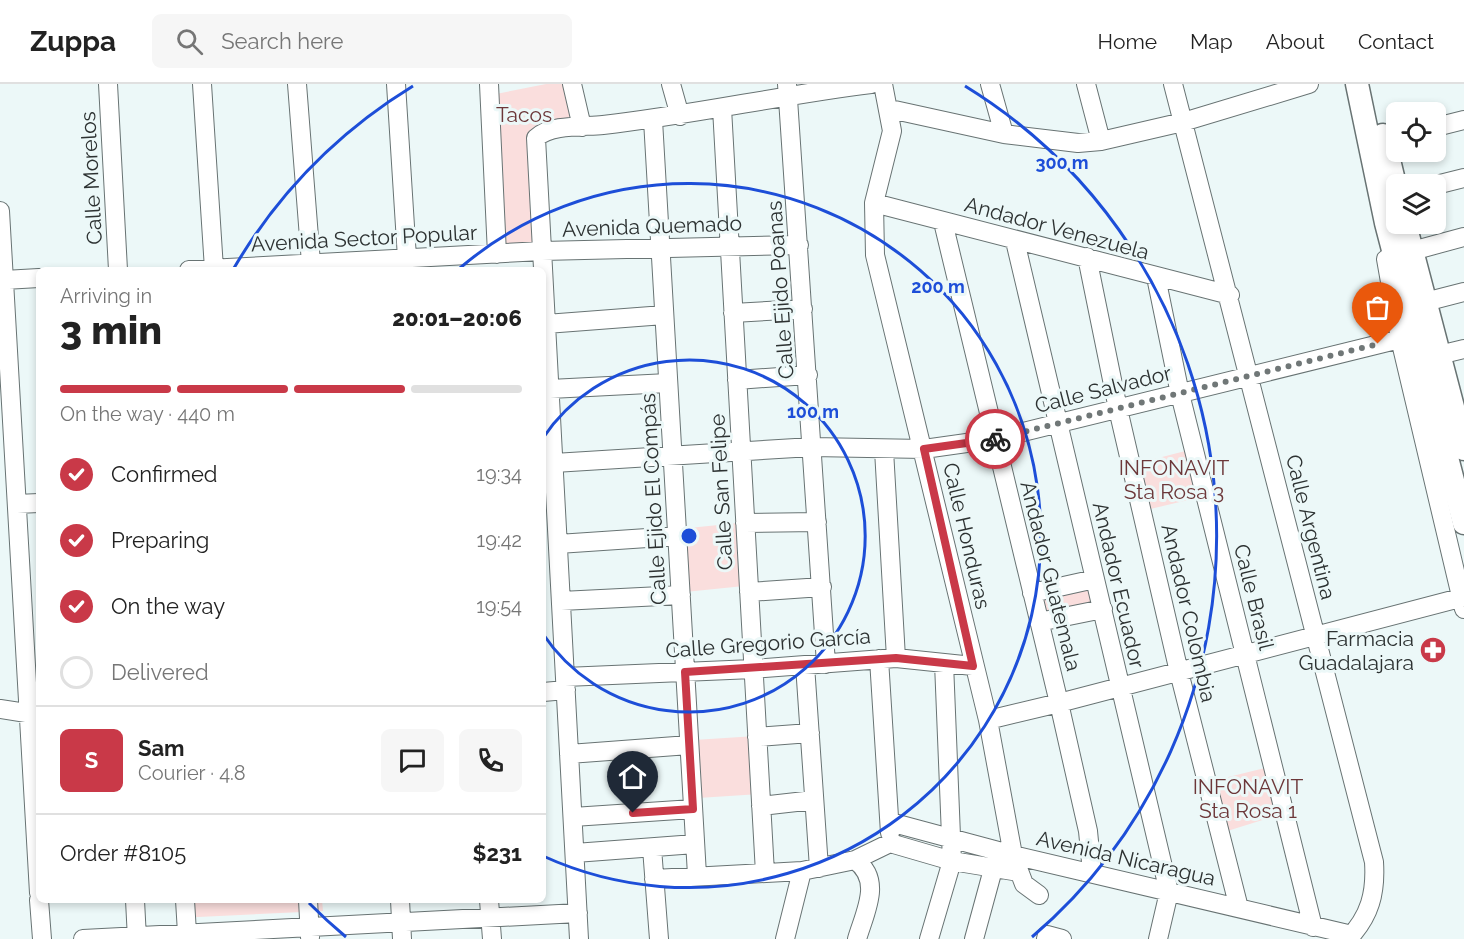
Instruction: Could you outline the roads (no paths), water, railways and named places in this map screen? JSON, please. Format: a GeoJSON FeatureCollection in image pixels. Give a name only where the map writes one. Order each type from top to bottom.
{"type":"FeatureCollection","features":[{"type":"Feature","properties":{"kind":"main road"},"geometry":{"type":"LineString","coordinates":[[1357,84],[1386,187]]}},
{"type":"Feature","properties":{"kind":"main road"},"geometry":{"type":"LineString","coordinates":[[1370,84],[1386,127]]}},
{"type":"Feature","properties":{"kind":"main road"},"geometry":{"type":"LineString","coordinates":[[1398,234],[1464,523]]}},
{"type":"Feature","properties":{"kind":"main road"},"geometry":{"type":"LineString","coordinates":[[1402,234],[1412,251],[1438,355],[1458,407],[1464,450]]}},
{"type":"Feature","properties":{"kind":"street","name":"Calle Morelos"},"geometry":{"type":"LineString","coordinates":[[108,84],[118,267]]}},
{"type":"Feature","properties":{"kind":"street"},"geometry":{"type":"LineString","coordinates":[[202,84],[214,267]]}},
{"type":"Feature","properties":{"kind":"street"},"geometry":{"type":"LineString","coordinates":[[297,84],[311,264]]}},
{"type":"Feature","properties":{"kind":"street"},"geometry":{"type":"LineString","coordinates":[[396,84],[406,258]]}},
{"type":"Feature","properties":{"kind":"street"},"geometry":{"type":"LineString","coordinates":[[489,84],[497,254]]}},
{"type":"Feature","properties":{"kind":"street"},"geometry":{"type":"LineString","coordinates":[[572,84],[582,128]]}},
{"type":"Feature","properties":{"kind":"street"},"geometry":{"type":"LineString","coordinates":[[671,84],[680,116]]}},
{"type":"Feature","properties":{"kind":"street"},"geometry":{"type":"LineString","coordinates":[[543,267],[536,138],[553,130],[653,120],[722,108],[788,89],[871,84]]}},
{"type":"Feature","properties":{"kind":"street","name":"Calle Honduras"},"geometry":{"type":"LineString","coordinates":[[883,84],[890,109],[890,143],[874,203],[875,255],[924,449],[973,666],[988,720],[1016,863],[1024,884],[1039,895]]}},
{"type":"Feature","properties":{"kind":"street"},"geometry":{"type":"LineString","coordinates":[[990,84],[1004,134]]}},
{"type":"Feature","properties":{"kind":"street"},"geometry":{"type":"LineString","coordinates":[[1086,84],[1101,141]]}},
{"type":"Feature","properties":{"kind":"street","name":"Calle Argentina"},"geometry":{"type":"LineString","coordinates":[[1173,84],[1230,295],[1374,862],[1375,887],[1370,909],[1350,937]]}},
{"type":"Feature","properties":{"kind":"street"},"geometry":{"type":"LineString","coordinates":[[890,109],[1047,141],[1101,141],[1183,122],[1309,84]]}},
{"type":"Feature","properties":{"kind":"street","name":"Calle Ejido Poanas"},"geometry":{"type":"LineString","coordinates":[[788,89],[826,664]]}},
{"type":"Feature","properties":{"kind":"street","name":"Calle San Felipe"},"geometry":{"type":"LineString","coordinates":[[722,108],[765,873]]}},
{"type":"Feature","properties":{"kind":"street","name":"Calle Ejido El Compás"},"geometry":{"type":"LineString","coordinates":[[653,120],[697,875]]}},
{"type":"Feature","properties":{"kind":"street"},"geometry":{"type":"LineString","coordinates":[[1446,124],[1464,120]]}},
{"type":"Feature","properties":{"kind":"street"},"geometry":{"type":"LineString","coordinates":[[1446,182],[1464,178]]}},
{"type":"Feature","properties":{"kind":"street","name":"Andador Venezuela"},"geometry":{"type":"LineString","coordinates":[[874,203],[1230,295]]}},
{"type":"Feature","properties":{"kind":"street"},"geometry":{"type":"LineString","coordinates":[[0,211],[17,504],[34,715],[36,786]]}},
{"type":"Feature","properties":{"kind":"street","name":"Andador Guatemala"},"geometry":{"type":"LineString","coordinates":[[943,222],[1059,704],[1088,831],[1092,872]]}},
{"type":"Feature","properties":{"kind":"street"},"geometry":{"type":"LineString","coordinates":[[988,720],[1463,602],[1400,339],[1387,266],[1394,234]]}},
{"type":"Feature","properties":{"kind":"street"},"geometry":{"type":"LineString","coordinates":[[1412,251],[1464,237]]}},
{"type":"Feature","properties":{"kind":"street","name":"Andador Ecuador"},"geometry":{"type":"LineString","coordinates":[[1015,241],[1169,892],[1158,939]]}},
{"type":"Feature","properties":{"kind":"street","name":"Avenida Quemado"},"geometry":{"type":"LineString","coordinates":[[542,251],[799,245]]}},
{"type":"Feature","properties":{"kind":"street","name":"Avenida Sector Popular"},"geometry":{"type":"LineString","coordinates":[[282,267],[311,264],[361,265],[406,258],[448,263],[497,254],[542,251]]}},
{"type":"Feature","properties":{"kind":"street","name":"Andador Colombia"},"geometry":{"type":"LineString","coordinates":[[1087,257],[1118,409],[1179,672],[1239,908]]}},
{"type":"Feature","properties":{"kind":"street","name":"Calle Brasil"},"geometry":{"type":"LineString","coordinates":[[1156,277],[1180,394],[1313,927]]}},
{"type":"Feature","properties":{"kind":"street"},"geometry":{"type":"LineString","coordinates":[[4,280],[36,278]]}},
{"type":"Feature","properties":{"kind":"street"},"geometry":{"type":"LineString","coordinates":[[1425,302],[1464,292]]}},
{"type":"Feature","properties":{"kind":"street"},"geometry":{"type":"LineString","coordinates":[[733,313],[803,309]]}},
{"type":"Feature","properties":{"kind":"street"},"geometry":{"type":"LineString","coordinates":[[579,939],[558,544],[550,469],[550,389],[546,324],[664,315]]}},
{"type":"Feature","properties":{"kind":"street","name":"Calle Salvador"},"geometry":{"type":"LineString","coordinates":[[550,469],[673,456],[812,447],[924,449],[995,439],[1400,339]]}},
{"type":"Feature","properties":{"kind":"street"},"geometry":{"type":"LineString","coordinates":[[1438,355],[1464,349]]}},
{"type":"Feature","properties":{"kind":"street"},"geometry":{"type":"LineString","coordinates":[[737,380],[808,375]]}},
{"type":"Feature","properties":{"kind":"street"},"geometry":{"type":"LineString","coordinates":[[550,389],[668,383]]}},
{"type":"Feature","properties":{"kind":"street"},"geometry":{"type":"LineString","coordinates":[[884,450],[890,843]]}},
{"type":"Feature","properties":{"kind":"street"},"geometry":{"type":"LineString","coordinates":[[17,504],[36,503]]}},
{"type":"Feature","properties":{"kind":"street"},"geometry":{"type":"LineString","coordinates":[[745,524],[817,522]]}},
{"type":"Feature","properties":{"kind":"street"},"geometry":{"type":"LineString","coordinates":[[558,544],[677,536]]}},
{"type":"Feature","properties":{"kind":"street"},"geometry":{"type":"LineString","coordinates":[[1032,593],[1095,579]]}},
{"type":"Feature","properties":{"kind":"street"},"geometry":{"type":"LineString","coordinates":[[749,592],[822,587]]}},
{"type":"Feature","properties":{"kind":"street"},"geometry":{"type":"LineString","coordinates":[[561,601],[681,595]]}},
{"type":"Feature","properties":{"kind":"street"},"geometry":{"type":"LineString","coordinates":[[1040,622],[1102,609]]}},
{"type":"Feature","properties":{"kind":"street","name":"Calle Gregorio García"},"geometry":{"type":"LineString","coordinates":[[546,691],[566,684],[685,672],[887,658],[973,666]]}},
{"type":"Feature","properties":{"kind":"street"},"geometry":{"type":"LineString","coordinates":[[929,939],[951,861],[944,663]]}},
{"type":"Feature","properties":{"kind":"street"},"geometry":{"type":"LineString","coordinates":[[785,939],[810,869],[814,800],[805,665]]}},
{"type":"Feature","properties":{"kind":"street"},"geometry":{"type":"LineString","coordinates":[[0,709],[34,715]]}},
{"type":"Feature","properties":{"kind":"street"},"geometry":{"type":"LineString","coordinates":[[757,737],[810,734]]}},
{"type":"Feature","properties":{"kind":"street"},"geometry":{"type":"LineString","coordinates":[[569,754],[689,746]]}},
{"type":"Feature","properties":{"kind":"street"},"geometry":{"type":"LineString","coordinates":[[761,806],[814,800]]}},
{"type":"Feature","properties":{"kind":"street"},"geometry":{"type":"LineString","coordinates":[[573,818],[693,809]]}},
{"type":"Feature","properties":{"kind":"street","name":"Avenida Nicaragua"},"geometry":{"type":"LineString","coordinates":[[890,822],[951,839],[1016,863],[1092,872],[1350,937]]}},
{"type":"Feature","properties":{"kind":"street"},"geometry":{"type":"LineString","coordinates":[[654,879],[810,869],[855,860],[890,843],[951,861],[996,868]]}},
{"type":"Feature","properties":{"kind":"street"},"geometry":{"type":"LineString","coordinates":[[575,853],[695,844]]}},
{"type":"Feature","properties":{"kind":"street"},"geometry":{"type":"LineString","coordinates":[[652,848],[659,939]]}},
{"type":"Feature","properties":{"kind":"street"},"geometry":{"type":"LineString","coordinates":[[855,860],[864,867],[872,885],[858,939]]}},
{"type":"Feature","properties":{"kind":"street"},"geometry":{"type":"LineString","coordinates":[[974,939],[992,873],[999,862],[1016,863]]}},
{"type":"Feature","properties":{"kind":"street"},"geometry":{"type":"LineString","coordinates":[[39,903],[42,939]]}},
{"type":"Feature","properties":{"kind":"street"},"geometry":{"type":"LineString","coordinates":[[135,903],[137,938]]}},
{"type":"Feature","properties":{"kind":"street"},"geometry":{"type":"LineString","coordinates":[[185,903],[187,933]]}},
{"type":"Feature","properties":{"kind":"street"},"geometry":{"type":"LineString","coordinates":[[308,903],[310,933]]}},
{"type":"Feature","properties":{"kind":"street"},"geometry":{"type":"LineString","coordinates":[[400,903],[401,931]]}},
{"type":"Feature","properties":{"kind":"street"},"geometry":{"type":"LineString","coordinates":[[82,939],[137,938],[187,933],[226,935],[401,931],[490,909],[578,913]]}},
{"type":"Feature","properties":{"kind":"street"},"geometry":{"type":"LineString","coordinates":[[490,909],[492,939]]}},
{"type":"Feature","properties":{"kind":"place","name":"Farmacia Guadalajara"},"geometry":{"type":"Point","coordinates":[1433,650]}},
{"type":"Feature","properties":{"kind":"park label","name":"Tacos"},"geometry":{"type":"Point","coordinates":[524,114]}},
{"type":"Feature","properties":{"kind":"park label","name":"INFONAVIT Sta Rosa 3"},"geometry":{"type":"Point","coordinates":[1174,479]}},
{"type":"Feature","properties":{"kind":"park label","name":"INFONAVIT Sta Rosa 1"},"geometry":{"type":"Point","coordinates":[1248,798]}}]}
